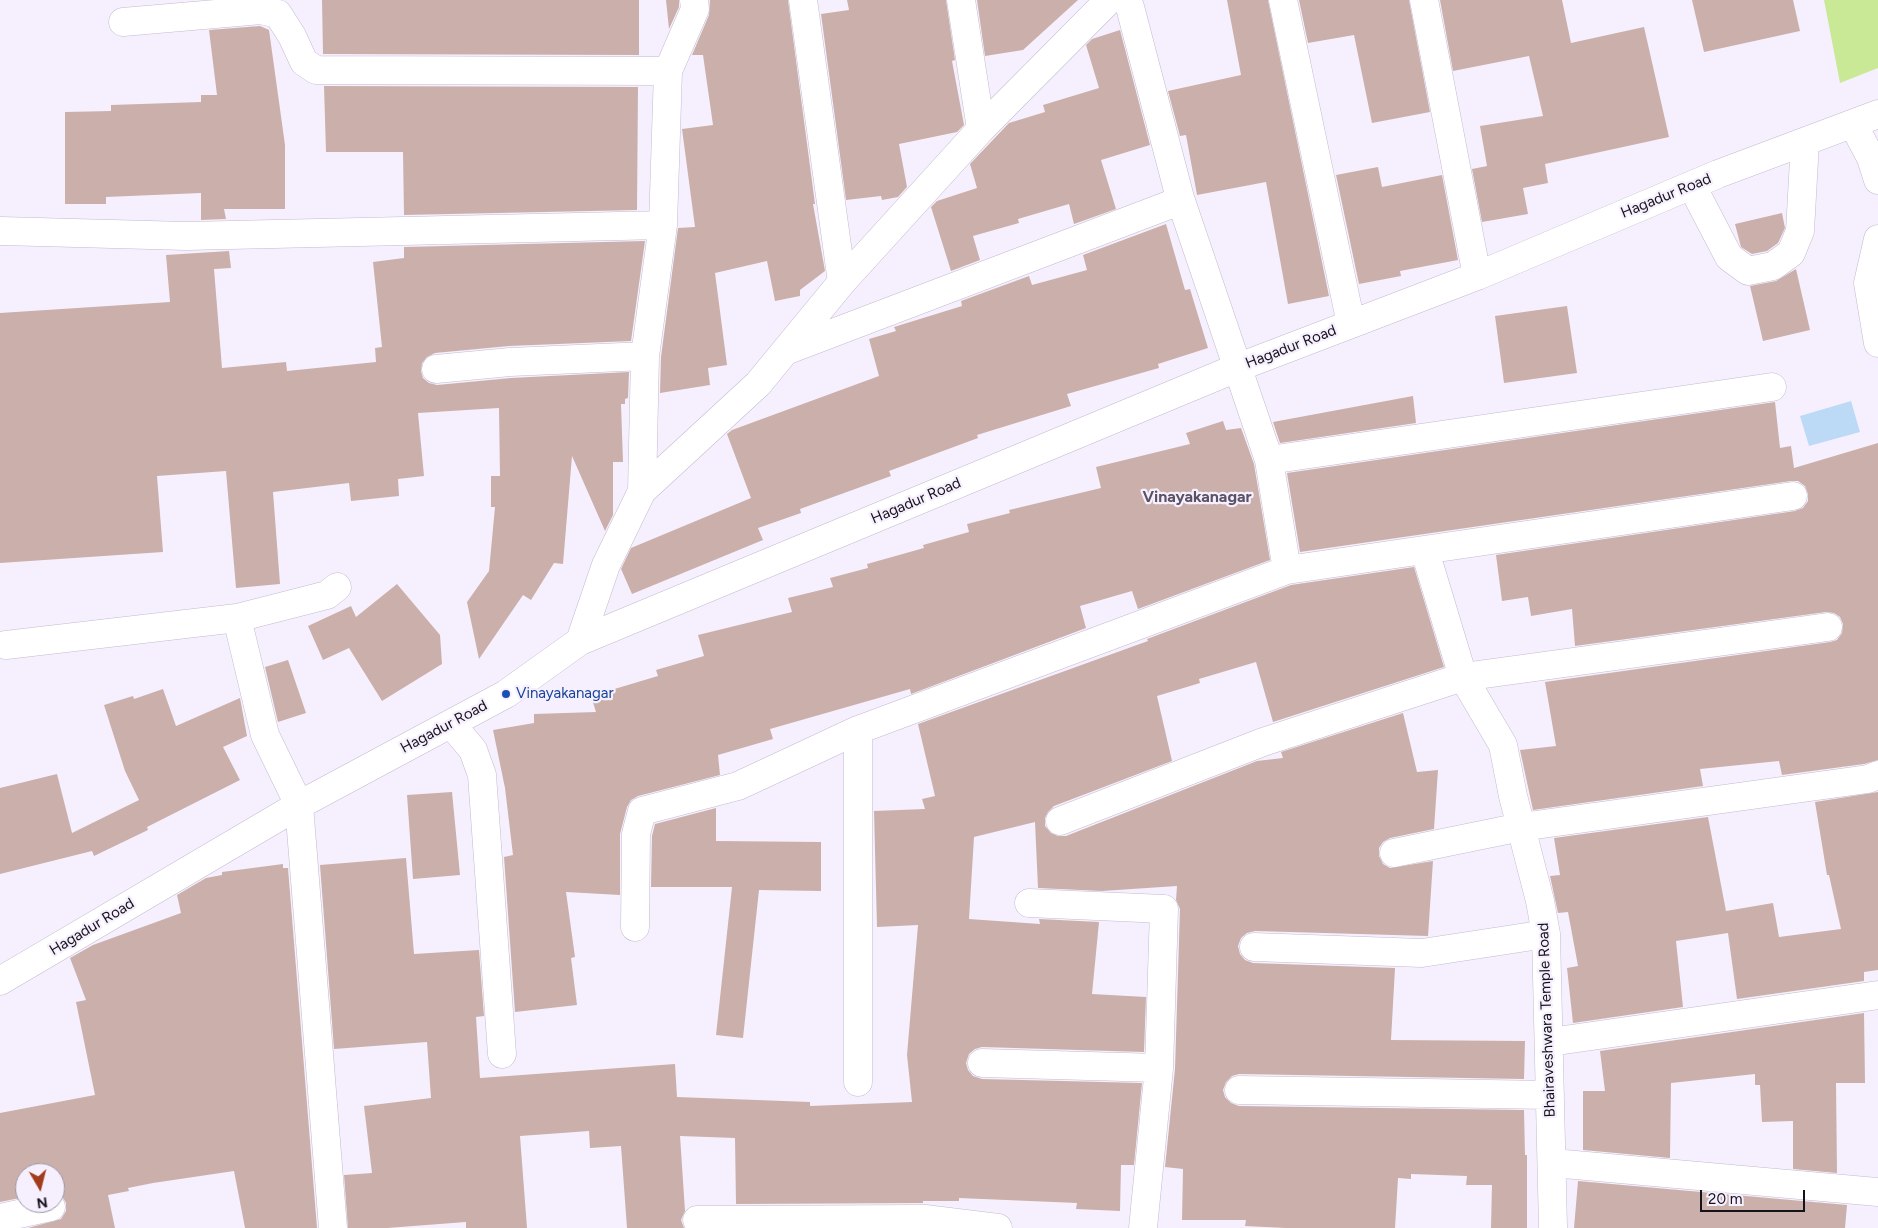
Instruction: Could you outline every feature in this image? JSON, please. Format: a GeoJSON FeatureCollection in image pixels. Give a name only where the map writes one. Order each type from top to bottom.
{"type":"FeatureCollection","features":[{"type":"Feature","properties":{"kind":"street"},"geometry":{"type":"LineString","coordinates":[[642,491],[645,356],[663,226],[668,71],[694,9],[694,0]]}},
{"type":"Feature","properties":{"kind":"street"},"geometry":{"type":"LineString","coordinates":[[803,0],[842,282]]}},
{"type":"Feature","properties":{"kind":"street"},"geometry":{"type":"LineString","coordinates":[[961,0],[981,129]]}},
{"type":"Feature","properties":{"kind":"street"},"geometry":{"type":"LineString","coordinates":[[580,641],[606,565],[642,491],[758,384],[842,282],[981,129],[1109,0]]}},
{"type":"Feature","properties":{"kind":"street"},"geometry":{"type":"LineString","coordinates":[[1125,0],[1130,7],[1180,198],[1239,367],[1269,460],[1287,570]]}},
{"type":"Feature","properties":{"kind":"street"},"geometry":{"type":"LineString","coordinates":[[1283,0],[1351,324]]}},
{"type":"Feature","properties":{"kind":"street"},"geometry":{"type":"LineString","coordinates":[[1424,0],[1477,276]]}},
{"type":"Feature","properties":{"kind":"street"},"geometry":{"type":"LineString","coordinates":[[123,22],[261,10],[278,14],[292,36],[304,62],[316,70],[668,71]]}},
{"type":"Feature","properties":{"kind":"street"},"geometry":{"type":"LineString","coordinates":[[1866,119],[1871,158],[1878,180]]}},
{"type":"Feature","properties":{"kind":"street","name":"Hagadur Road"},"geometry":{"type":"LineString","coordinates":[[0,981],[299,805],[506,694],[580,641],[1239,367],[1477,276],[1634,208],[1866,119]]}},
{"type":"Feature","properties":{"kind":"street"},"geometry":{"type":"LineString","coordinates":[[1692,186],[1729,257],[1748,271],[1773,266],[1792,253],[1800,231],[1805,142]]}},
{"type":"Feature","properties":{"kind":"street"},"geometry":{"type":"LineString","coordinates":[[787,351],[1169,204],[1180,198]]}},
{"type":"Feature","properties":{"kind":"street"},"geometry":{"type":"LineString","coordinates":[[1,232],[187,236],[663,226]]}},
{"type":"Feature","properties":{"kind":"street"},"geometry":{"type":"LineString","coordinates":[[1878,239],[1868,283],[1878,343]]}},
{"type":"Feature","properties":{"kind":"street"},"geometry":{"type":"LineString","coordinates":[[436,369],[510,362],[645,356]]}},
{"type":"Feature","properties":{"kind":"street"},"geometry":{"type":"LineString","coordinates":[[1269,460],[1772,387]]}},
{"type":"Feature","properties":{"kind":"street"},"geometry":{"type":"LineString","coordinates":[[635,927],[636,834],[642,811],[738,786],[858,730],[1287,570],[1794,496]]}},
{"type":"Feature","properties":{"kind":"street","name":"Bhairaveshwara Temple Road"},"geometry":{"type":"LineString","coordinates":[[1425,551],[1463,677],[1503,745],[1540,901],[1546,934],[1553,1163],[1553,1228]]}},
{"type":"Feature","properties":{"kind":"street"},"geometry":{"type":"LineString","coordinates":[[6,646],[236,618],[327,595],[338,587]]}},
{"type":"Feature","properties":{"kind":"street"},"geometry":{"type":"LineString","coordinates":[[236,618],[265,735],[299,805],[333,1228]]}},
{"type":"Feature","properties":{"kind":"street"},"geometry":{"type":"LineString","coordinates":[[1060,821],[1263,742],[1463,677],[1828,627]]}},
{"type":"Feature","properties":{"kind":"street"},"geometry":{"type":"LineString","coordinates":[[451,724],[473,750],[482,775],[502,1054]]}},
{"type":"Feature","properties":{"kind":"street"},"geometry":{"type":"LineString","coordinates":[[858,730],[858,1082]]}},
{"type":"Feature","properties":{"kind":"street"},"geometry":{"type":"LineString","coordinates":[[1394,853],[1521,827],[1868,779],[1878,775]]}},
{"type":"Feature","properties":{"kind":"street"},"geometry":{"type":"LineString","coordinates":[[1029,903],[1164,909],[1159,1068],[1143,1228]]}},
{"type":"Feature","properties":{"kind":"street"},"geometry":{"type":"LineString","coordinates":[[1254,947],[1422,953],[1546,934]]}},
{"type":"Feature","properties":{"kind":"street"},"geometry":{"type":"LineString","coordinates":[[1550,1042],[1878,995]]}},
{"type":"Feature","properties":{"kind":"street"},"geometry":{"type":"LineString","coordinates":[[982,1063],[1159,1068]]}},
{"type":"Feature","properties":{"kind":"street"},"geometry":{"type":"LineString","coordinates":[[1239,1090],[1550,1096]]}},
{"type":"Feature","properties":{"kind":"street"},"geometry":{"type":"LineString","coordinates":[[1553,1163],[1878,1192]]}},
{"type":"Feature","properties":{"kind":"street"},"geometry":{"type":"LineString","coordinates":[[0,1218],[23,1213]]}},
{"type":"Feature","properties":{"kind":"street"},"geometry":{"type":"LineString","coordinates":[[698,1220],[925,1219],[998,1228]]}},
{"type":"Feature","properties":{"kind":"green space"},"geometry":{"type":"Polygon","coordinates":[[[1824,0],[1878,0],[1878,68],[1840,83],[1824,0]]]}},
{"type":"Feature","properties":{"kind":"water"},"geometry":{"type":"Polygon","coordinates":[[[1851,401],[1860,432],[1809,446],[1800,416],[1851,401]]]}},
{"type":"Feature","properties":{"kind":"building"},"geometry":{"type":"Polygon","coordinates":[[[322,0],[639,0],[639,55],[323,54],[322,0]]]}},
{"type":"Feature","properties":{"kind":"building"},"geometry":{"type":"Polygon","coordinates":[[[666,0],[679,0],[679,7],[669,29],[666,0]]]}},
{"type":"Feature","properties":{"kind":"building"},"geometry":{"type":"Polygon","coordinates":[[[710,0],[788,0],[815,204],[813,204],[825,271],[800,290],[800,296],[775,301],[767,261],[715,273],[727,365],[708,368],[710,385],[660,393],[661,357],[678,228],[695,227],[682,129],[713,125],[703,55],[692,55],[709,15],[710,0]]]}},
{"type":"Feature","properties":{"kind":"building"},"geometry":{"type":"Polygon","coordinates":[[[847,0],[946,0],[955,60],[952,61],[964,125],[957,132],[899,144],[907,187],[898,197],[882,200],[881,196],[846,200],[821,14],[849,10],[847,0]]]}},
{"type":"Feature","properties":{"kind":"building"},"geometry":{"type":"Polygon","coordinates":[[[977,0],[1078,0],[1023,50],[985,56],[977,0]]]}},
{"type":"Feature","properties":{"kind":"building"},"geometry":{"type":"Polygon","coordinates":[[[1227,0],[1268,0],[1329,296],[1288,304],[1266,182],[1197,195],[1186,135],[1180,136],[1168,91],[1241,75],[1227,0]]]}},
{"type":"Feature","properties":{"kind":"building"},"geometry":{"type":"Polygon","coordinates":[[[1299,0],[1409,0],[1430,112],[1372,123],[1354,35],[1308,43],[1299,0]]]}},
{"type":"Feature","properties":{"kind":"building"},"geometry":{"type":"Polygon","coordinates":[[[1440,0],[1562,0],[1571,43],[1644,27],[1669,137],[1545,164],[1548,183],[1523,188],[1528,214],[1482,222],[1472,169],[1487,166],[1480,126],[1543,116],[1529,56],[1453,71],[1440,0]]]}},
{"type":"Feature","properties":{"kind":"building"},"geometry":{"type":"Polygon","coordinates":[[[1692,0],[1793,0],[1800,31],[1704,52],[1692,0]]]}},
{"type":"Feature","properties":{"kind":"building"},"geometry":{"type":"Polygon","coordinates":[[[260,26],[269,30],[285,145],[285,209],[224,209],[226,219],[201,220],[201,193],[106,197],[106,204],[65,204],[65,112],[111,111],[111,105],[201,102],[201,95],[217,95],[209,30],[260,26]]]}},
{"type":"Feature","properties":{"kind":"building"},"geometry":{"type":"Polygon","coordinates":[[[1120,30],[1150,145],[1101,160],[1116,209],[1074,224],[1069,204],[1018,219],[1019,223],[973,236],[980,260],[951,271],[931,207],[937,201],[977,188],[970,164],[1009,123],[1045,112],[1043,105],[1099,88],[1086,45],[1092,39],[1120,30]]]}},
{"type":"Feature","properties":{"kind":"building"},"geometry":{"type":"Polygon","coordinates":[[[324,86],[638,87],[637,210],[404,215],[403,152],[326,152],[324,86]]]}},
{"type":"Feature","properties":{"kind":"building"},"geometry":{"type":"Polygon","coordinates":[[[1378,167],[1382,187],[1442,175],[1458,260],[1400,271],[1401,276],[1359,284],[1336,175],[1378,167]]]}},
{"type":"Feature","properties":{"kind":"building"},"geometry":{"type":"Polygon","coordinates":[[[1782,213],[1785,228],[1778,243],[1767,251],[1752,254],[1741,247],[1735,224],[1782,213]]]}},
{"type":"Feature","properties":{"kind":"building"},"geometry":{"type":"Polygon","coordinates":[[[1166,224],[1185,290],[1190,289],[1208,348],[1158,364],[1159,368],[1067,394],[1071,406],[977,435],[978,438],[889,471],[891,476],[800,509],[801,513],[758,528],[763,540],[632,594],[621,569],[631,548],[751,498],[727,434],[732,430],[879,376],[869,339],[896,331],[894,327],[962,306],[961,301],[1029,276],[1032,285],[1087,270],[1083,255],[1166,224]]]}},
{"type":"Feature","properties":{"kind":"building"},"geometry":{"type":"Polygon","coordinates":[[[645,241],[631,341],[509,346],[435,353],[427,357],[422,363],[421,371],[423,378],[429,383],[437,385],[511,378],[629,372],[628,398],[625,399],[625,404],[621,404],[623,462],[613,462],[613,515],[605,531],[572,456],[563,564],[554,563],[531,600],[523,595],[479,659],[467,602],[489,571],[495,507],[491,507],[491,476],[500,476],[499,408],[418,413],[424,476],[398,479],[399,496],[351,501],[349,483],[273,492],[280,584],[236,588],[226,471],[157,476],[163,552],[0,563],[0,313],[170,302],[166,255],[229,251],[231,268],[214,269],[222,368],[286,362],[287,371],[376,362],[375,348],[382,347],[373,262],[404,258],[404,247],[645,241]]]}},
{"type":"Feature","properties":{"kind":"building"},"geometry":{"type":"Polygon","coordinates":[[[1796,269],[1810,330],[1763,341],[1750,286],[1776,281],[1796,269]]]}},
{"type":"Feature","properties":{"kind":"building"},"geometry":{"type":"Polygon","coordinates":[[[1567,306],[1577,373],[1504,383],[1495,316],[1567,306]]]}},
{"type":"Feature","properties":{"kind":"building"},"geometry":{"type":"Polygon","coordinates":[[[1413,396],[1416,423],[1280,443],[1273,422],[1413,396]]]}},
{"type":"Feature","properties":{"kind":"building"},"geometry":{"type":"Polygon","coordinates":[[[1775,402],[1780,448],[1791,446],[1794,468],[1878,443],[1878,760],[1864,764],[1782,775],[1779,761],[1700,769],[1703,786],[1533,810],[1520,750],[1556,746],[1545,682],[1830,642],[1837,640],[1842,633],[1843,624],[1840,617],[1834,613],[1826,612],[1575,646],[1572,609],[1531,616],[1528,597],[1502,601],[1496,555],[1795,511],[1803,508],[1808,501],[1805,486],[1798,481],[1300,552],[1287,473],[1775,402]]]}},
{"type":"Feature","properties":{"kind":"building"},"geometry":{"type":"Polygon","coordinates":[[[1223,421],[1226,430],[1241,428],[1254,464],[1270,560],[1138,609],[1132,591],[1080,606],[1086,628],[911,694],[910,689],[770,729],[773,739],[718,755],[720,775],[638,796],[631,800],[627,807],[620,834],[620,895],[566,892],[575,957],[571,958],[577,1005],[515,1012],[504,857],[513,855],[505,788],[493,730],[534,723],[534,714],[596,712],[591,696],[658,676],[656,670],[704,656],[698,635],[792,612],[788,598],[833,587],[830,578],[868,568],[867,564],[924,548],[923,545],[969,532],[967,524],[1010,513],[1009,510],[1101,488],[1096,467],[1190,444],[1186,433],[1223,421]]]}},
{"type":"Feature","properties":{"kind":"building"},"geometry":{"type":"Polygon","coordinates":[[[1414,567],[1444,667],[1273,722],[1256,662],[1199,679],[1200,683],[1157,696],[1172,761],[1054,806],[1045,818],[1045,826],[1051,833],[1058,836],[1066,836],[1257,761],[1283,758],[1281,752],[1403,713],[1417,772],[1438,770],[1434,829],[1390,838],[1383,842],[1379,848],[1379,856],[1383,864],[1390,868],[1433,861],[1428,936],[1255,931],[1247,933],[1241,938],[1238,946],[1240,954],[1245,960],[1253,963],[1395,968],[1391,1040],[1525,1041],[1524,1079],[1239,1074],[1232,1076],[1226,1082],[1223,1090],[1225,1097],[1231,1103],[1239,1106],[1524,1110],[1525,1155],[1527,1155],[1527,1228],[1491,1228],[1492,1185],[1466,1185],[1467,1176],[1411,1174],[1411,1179],[1398,1178],[1395,1228],[1286,1228],[1245,1226],[1246,1220],[1182,1220],[1183,1169],[1165,1167],[1175,1069],[1180,909],[1176,900],[1177,886],[1102,891],[1038,888],[1035,822],[974,837],[969,919],[1040,924],[1039,919],[1099,922],[1092,994],[1146,997],[1144,1052],[982,1047],[975,1049],[969,1054],[966,1063],[968,1070],[973,1076],[982,1079],[1142,1083],[1134,1165],[1121,1165],[1120,1211],[1076,1209],[1077,1203],[959,1198],[959,1201],[923,1201],[923,1203],[736,1204],[735,1138],[680,1136],[685,1211],[681,1220],[684,1228],[627,1228],[621,1146],[590,1148],[589,1131],[520,1136],[527,1228],[466,1228],[466,1222],[387,1228],[348,1228],[344,1175],[372,1173],[364,1106],[431,1098],[427,1042],[334,1049],[320,865],[406,858],[414,954],[479,950],[484,1016],[476,1017],[480,1078],[675,1064],[677,1097],[810,1102],[810,1106],[912,1102],[907,1055],[918,925],[877,927],[874,811],[925,809],[922,799],[935,796],[918,724],[1148,641],[1147,639],[1291,585],[1414,567]]]}},
{"type":"Feature","properties":{"kind":"building"},"geometry":{"type":"Polygon","coordinates":[[[397,584],[440,635],[442,664],[382,701],[349,648],[323,660],[308,626],[351,606],[356,617],[397,584]]]}},
{"type":"Feature","properties":{"kind":"building"},"geometry":{"type":"Polygon","coordinates":[[[288,660],[306,713],[278,722],[265,667],[288,660]]]}},
{"type":"Feature","properties":{"kind":"building"},"geometry":{"type":"Polygon","coordinates":[[[163,689],[176,726],[240,698],[247,736],[223,747],[240,780],[147,827],[148,830],[94,856],[92,851],[0,874],[0,788],[57,774],[72,833],[139,800],[125,771],[104,705],[133,696],[134,699],[163,689]]]}},
{"type":"Feature","properties":{"kind":"building"},"geometry":{"type":"Polygon","coordinates":[[[452,792],[460,875],[413,879],[407,795],[452,792]]]}},
{"type":"Feature","properties":{"kind":"building"},"geometry":{"type":"Polygon","coordinates":[[[1878,792],[1878,970],[1864,972],[1864,981],[1737,999],[1728,933],[1676,941],[1683,1007],[1573,1023],[1567,968],[1578,966],[1568,912],[1558,913],[1550,876],[1560,875],[1554,838],[1708,817],[1726,911],[1773,903],[1779,937],[1841,929],[1829,875],[1827,875],[1815,802],[1878,792]]]}},
{"type":"Feature","properties":{"kind":"building"},"geometry":{"type":"Polygon","coordinates":[[[716,808],[716,841],[821,842],[821,891],[759,890],[743,1038],[716,1035],[732,887],[651,887],[652,836],[655,824],[716,808]]]}},
{"type":"Feature","properties":{"kind":"building"},"geometry":{"type":"Polygon","coordinates":[[[283,864],[283,868],[288,868],[317,1228],[245,1228],[234,1171],[153,1183],[128,1188],[129,1191],[108,1195],[115,1228],[28,1228],[61,1219],[65,1213],[65,1163],[15,1163],[15,1199],[0,1202],[0,1113],[95,1095],[76,1002],[86,1000],[70,958],[93,945],[181,913],[177,895],[206,878],[222,875],[222,872],[283,864]]]}},
{"type":"Feature","properties":{"kind":"building"},"geometry":{"type":"Polygon","coordinates":[[[1864,1013],[1865,1083],[1836,1083],[1837,1173],[1793,1169],[1793,1121],[1762,1122],[1760,1085],[1755,1085],[1755,1074],[1671,1083],[1670,1158],[1583,1150],[1583,1091],[1605,1091],[1600,1051],[1864,1013]]]}},
{"type":"Feature","properties":{"kind":"building"},"geometry":{"type":"Polygon","coordinates":[[[1578,1181],[1847,1205],[1845,1228],[1574,1228],[1578,1181]]]}},
{"type":"Feature","properties":{"kind":"place","name":"Vinayakanagar"},"geometry":{"type":"Point","coordinates":[506,694]}},
{"type":"Feature","properties":{"kind":"district","name":"Vinayakanagar"},"geometry":{"type":"Point","coordinates":[1197,497]}}]}
